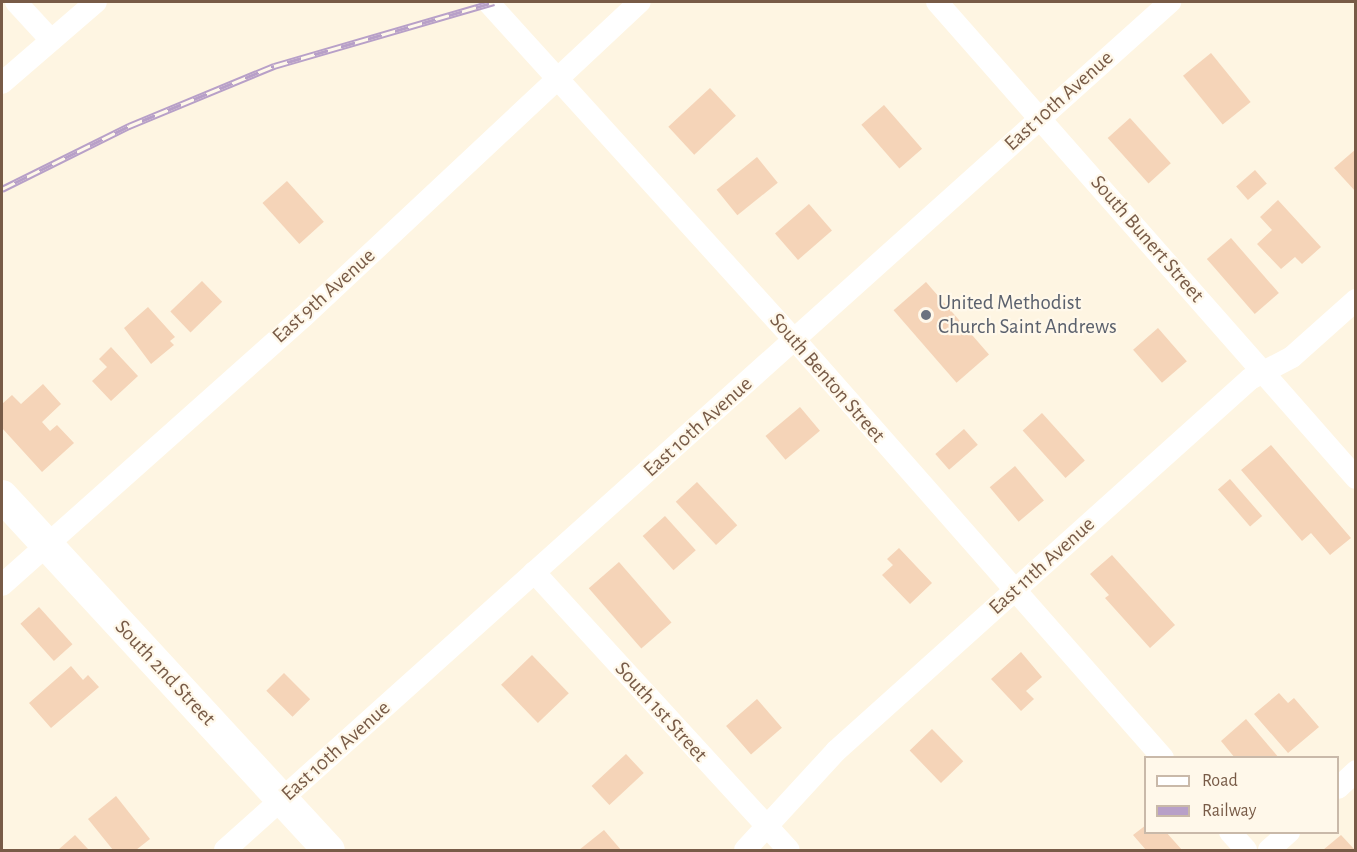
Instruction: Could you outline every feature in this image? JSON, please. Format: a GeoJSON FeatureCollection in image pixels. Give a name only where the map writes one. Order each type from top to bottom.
{"type":"FeatureCollection","features":[{"type":"Feature","properties":{"kind":"street"},"geometry":{"type":"LineString","coordinates":[[16,2],[51,40]]}},
{"type":"Feature","properties":{"kind":"street"},"geometry":{"type":"LineString","coordinates":[[2,83],[96,2]]}},
{"type":"Feature","properties":{"kind":"street","name":"South Benton Street"},"geometry":{"type":"LineString","coordinates":[[488,2],[795,340],[1161,756]]}},
{"type":"Feature","properties":{"kind":"street","name":"East 9th Avenue"},"geometry":{"type":"LineString","coordinates":[[2,585],[45,544],[303,317],[640,2]]}},
{"type":"Feature","properties":{"kind":"street","name":"South Bunert Street"},"geometry":{"type":"LineString","coordinates":[[937,2],[1356,478]]}},
{"type":"Feature","properties":{"kind":"street","name":"East 10th Avenue"},"geometry":{"type":"LineString","coordinates":[[225,850],[1170,2]]}},
{"type":"Feature","properties":{"kind":"street","name":"East 11th Avenue"},"geometry":{"type":"LineString","coordinates":[[745,850],[836,751],[1250,379],[1292,357],[1356,300]]}},
{"type":"Feature","properties":{"kind":"street","name":"South 2nd Street"},"geometry":{"type":"LineString","coordinates":[[2,496],[328,850]]}},
{"type":"Feature","properties":{"kind":"street","name":"South 1st Street"},"geometry":{"type":"LineString","coordinates":[[534,572],[789,850]]}},
{"type":"Feature","properties":{"kind":"street"},"geometry":{"type":"LineString","coordinates":[[1339,787],[1356,771]]}},
{"type":"Feature","properties":{"kind":"street"},"geometry":{"type":"LineString","coordinates":[[1232,834],[1246,850]]}},
{"type":"Feature","properties":{"kind":"street"},"geometry":{"type":"LineString","coordinates":[[1269,850],[1287,834]]}},
{"type":"Feature","properties":{"kind":"building"},"geometry":{"type":"Polygon","coordinates":[[[1211,53],[1251,102],[1223,125],[1183,76],[1211,53]]]}},
{"type":"Feature","properties":{"kind":"building"},"geometry":{"type":"Polygon","coordinates":[[[710,88],[736,116],[694,155],[668,127],[710,88]]]}},
{"type":"Feature","properties":{"kind":"building"},"geometry":{"type":"Polygon","coordinates":[[[884,105],[922,149],[899,168],[861,125],[884,105]]]}},
{"type":"Feature","properties":{"kind":"building"},"geometry":{"type":"Polygon","coordinates":[[[1130,118],[1171,163],[1149,183],[1108,138],[1130,118]]]}},
{"type":"Feature","properties":{"kind":"building"},"geometry":{"type":"Polygon","coordinates":[[[1356,149],[1356,192],[1334,168],[1356,149]]]}},
{"type":"Feature","properties":{"kind":"building"},"geometry":{"type":"Polygon","coordinates":[[[757,157],[778,183],[737,215],[717,190],[757,157]]]}},
{"type":"Feature","properties":{"kind":"building"},"geometry":{"type":"Polygon","coordinates":[[[1255,170],[1267,184],[1248,200],[1236,186],[1255,170]]]}},
{"type":"Feature","properties":{"kind":"building"},"geometry":{"type":"Polygon","coordinates":[[[287,181],[324,222],[299,244],[262,203],[287,181]]]}},
{"type":"Feature","properties":{"kind":"building"},"geometry":{"type":"Polygon","coordinates":[[[1278,200],[1321,247],[1302,264],[1295,257],[1281,269],[1257,244],[1272,230],[1260,217],[1278,200]]]}},
{"type":"Feature","properties":{"kind":"building"},"geometry":{"type":"Polygon","coordinates":[[[809,204],[832,230],[798,260],[775,234],[809,204]]]}},
{"type":"Feature","properties":{"kind":"building"},"geometry":{"type":"Polygon","coordinates":[[[1231,238],[1279,293],[1255,314],[1207,259],[1231,238]]]}},
{"type":"Feature","properties":{"kind":"building"},"geometry":{"type":"Polygon","coordinates":[[[202,281],[222,302],[190,332],[170,312],[202,281]]]}},
{"type":"Feature","properties":{"kind":"building"},"geometry":{"type":"Polygon","coordinates":[[[926,282],[989,354],[957,383],[894,310],[926,282]]]}},
{"type":"Feature","properties":{"kind":"building"},"geometry":{"type":"Polygon","coordinates":[[[148,307],[175,337],[170,341],[174,345],[151,364],[124,328],[148,307]]]}},
{"type":"Feature","properties":{"kind":"building"},"geometry":{"type":"Polygon","coordinates":[[[1158,328],[1187,361],[1162,383],[1133,350],[1158,328]]]}},
{"type":"Feature","properties":{"kind":"building"},"geometry":{"type":"Polygon","coordinates":[[[111,347],[138,376],[111,401],[92,381],[107,367],[99,359],[111,347]]]}},
{"type":"Feature","properties":{"kind":"building"},"geometry":{"type":"Polygon","coordinates":[[[43,384],[61,404],[42,422],[50,431],[57,425],[74,443],[42,472],[2,428],[2,404],[12,395],[21,404],[43,384]]]}},
{"type":"Feature","properties":{"kind":"building"},"geometry":{"type":"Polygon","coordinates":[[[800,407],[820,431],[785,460],[766,436],[800,407]]]}},
{"type":"Feature","properties":{"kind":"building"},"geometry":{"type":"Polygon","coordinates":[[[1042,413],[1085,461],[1066,478],[1023,430],[1042,413]]]}},
{"type":"Feature","properties":{"kind":"building"},"geometry":{"type":"Polygon","coordinates":[[[964,429],[978,445],[949,470],[935,454],[964,429]]]}},
{"type":"Feature","properties":{"kind":"building"},"geometry":{"type":"Polygon","coordinates":[[[1271,445],[1351,538],[1330,555],[1311,533],[1302,541],[1241,470],[1271,445]]]}},
{"type":"Feature","properties":{"kind":"building"},"geometry":{"type":"Polygon","coordinates":[[[1015,466],[1044,500],[1019,522],[990,487],[1015,466]]]}},
{"type":"Feature","properties":{"kind":"building"},"geometry":{"type":"Polygon","coordinates":[[[1230,479],[1262,516],[1250,526],[1218,489],[1230,479]]]}},
{"type":"Feature","properties":{"kind":"building"},"geometry":{"type":"Polygon","coordinates":[[[697,482],[737,525],[716,545],[676,502],[697,482]]]}},
{"type":"Feature","properties":{"kind":"building"},"geometry":{"type":"Polygon","coordinates":[[[665,516],[696,550],[673,570],[643,536],[665,516]]]}},
{"type":"Feature","properties":{"kind":"building"},"geometry":{"type":"Polygon","coordinates":[[[899,548],[932,583],[910,604],[882,575],[893,565],[887,559],[899,548]]]}},
{"type":"Feature","properties":{"kind":"building"},"geometry":{"type":"Polygon","coordinates":[[[1112,555],[1175,625],[1150,648],[1105,598],[1109,595],[1090,574],[1112,555]]]}},
{"type":"Feature","properties":{"kind":"building"},"geometry":{"type":"Polygon","coordinates":[[[619,562],[671,622],[641,649],[589,588],[619,562]]]}},
{"type":"Feature","properties":{"kind":"building"},"geometry":{"type":"Polygon","coordinates":[[[39,607],[72,644],[54,661],[20,624],[39,607]]]}},
{"type":"Feature","properties":{"kind":"building"},"geometry":{"type":"Polygon","coordinates":[[[1021,652],[1042,677],[1026,691],[1034,699],[1021,711],[991,679],[1021,652]]]}},
{"type":"Feature","properties":{"kind":"building"},"geometry":{"type":"Polygon","coordinates":[[[532,655],[569,693],[538,723],[501,685],[532,655]]]}},
{"type":"Feature","properties":{"kind":"building"},"geometry":{"type":"Polygon","coordinates":[[[71,666],[83,680],[88,675],[99,687],[51,728],[29,703],[71,666]]]}},
{"type":"Feature","properties":{"kind":"building"},"geometry":{"type":"Polygon","coordinates":[[[284,673],[310,699],[292,717],[266,691],[284,673]]]}},
{"type":"Feature","properties":{"kind":"building"},"geometry":{"type":"Polygon","coordinates":[[[1279,693],[1288,703],[1294,698],[1319,727],[1288,753],[1254,714],[1279,693]]]}},
{"type":"Feature","properties":{"kind":"building"},"geometry":{"type":"Polygon","coordinates":[[[757,699],[782,728],[751,755],[726,726],[757,699]]]}},
{"type":"Feature","properties":{"kind":"building"},"geometry":{"type":"Polygon","coordinates":[[[1246,719],[1277,756],[1233,756],[1221,741],[1246,719]]]}},
{"type":"Feature","properties":{"kind":"building"},"geometry":{"type":"Polygon","coordinates":[[[932,729],[963,761],[941,783],[910,751],[932,729]]]}},
{"type":"Feature","properties":{"kind":"building"},"geometry":{"type":"Polygon","coordinates":[[[626,754],[644,773],[609,805],[592,786],[626,754]]]}},
{"type":"Feature","properties":{"kind":"building"},"geometry":{"type":"Polygon","coordinates":[[[116,796],[150,839],[136,850],[113,850],[88,819],[116,796]]]}},
{"type":"Feature","properties":{"kind":"building"},"geometry":{"type":"Polygon","coordinates":[[[1144,827],[1144,834],[1168,834],[1182,850],[1146,850],[1133,835],[1144,827]]]}},
{"type":"Feature","properties":{"kind":"building"},"geometry":{"type":"Polygon","coordinates":[[[604,830],[621,850],[579,850],[604,830]]]}},
{"type":"Feature","properties":{"kind":"building"},"geometry":{"type":"Polygon","coordinates":[[[75,835],[89,850],[58,850],[75,835]]]}},
{"type":"Feature","properties":{"kind":"building"},"geometry":{"type":"Polygon","coordinates":[[[1341,835],[1355,850],[1323,850],[1341,835]]]}},
{"type":"Feature","properties":{"kind":"railway"},"geometry":{"type":"LineString","coordinates":[[2,189],[129,126],[274,66],[494,2]]}},
{"type":"Feature","properties":{"kind":"place","name":"United Methodist Church Saint Andrews"},"geometry":{"type":"Point","coordinates":[926,315]}}]}
